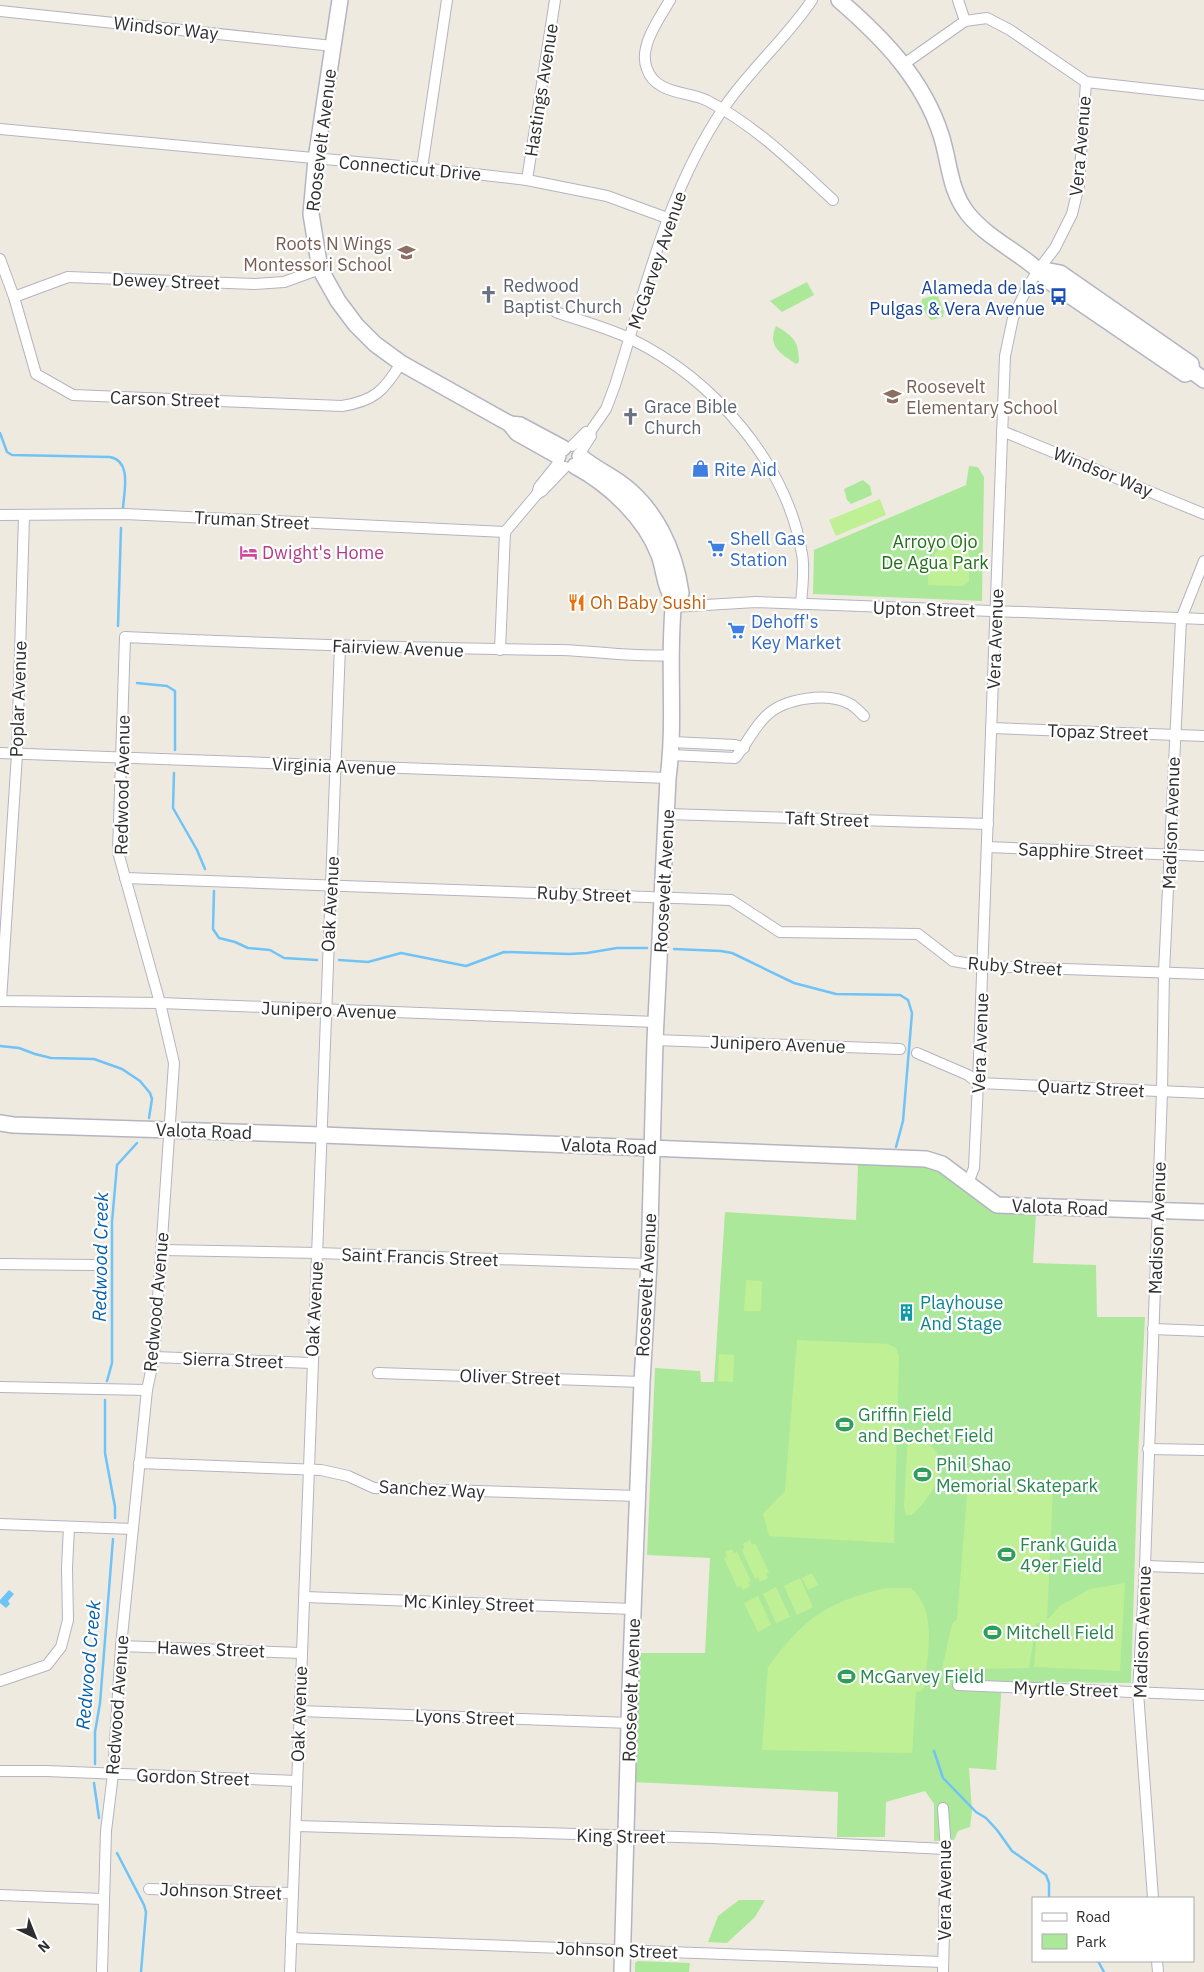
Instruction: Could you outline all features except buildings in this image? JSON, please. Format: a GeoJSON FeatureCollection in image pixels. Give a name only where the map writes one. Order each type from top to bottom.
{"type":"FeatureCollection","features":[{"type":"Feature","properties":{"kind":"street","name":"Roosevelt Avenue"},"geometry":{"type":"LineString","coordinates":[[340,0],[316,159],[311,214],[320,268],[338,301],[356,325],[375,344],[402,363],[510,424],[520,425],[569,457],[606,485],[618,496],[652,538],[660,556],[669,594],[674,603],[671,655],[672,748],[668,778],[664,897],[655,1040],[648,1264],[630,1689],[622,1972]]}},
{"type":"Feature","properties":{"kind":"street"},"geometry":{"type":"LineString","coordinates":[[422,168],[447,0]]}},
{"type":"Feature","properties":{"kind":"street","name":"Hastings Avenue"},"geometry":{"type":"LineString","coordinates":[[527,180],[555,0]]}},
{"type":"Feature","properties":{"kind":"street"},"geometry":{"type":"LineString","coordinates":[[670,0],[646,48],[644,61],[648,72],[666,88],[675,92],[698,96],[773,145],[833,200]]}},
{"type":"Feature","properties":{"kind":"street","name":"McGarvey Avenue"},"geometry":{"type":"LineString","coordinates":[[505,532],[537,494],[542,492],[569,457],[590,436],[590,432],[606,408],[667,218],[690,167],[722,110],[753,69],[790,29],[812,0]]}},
{"type":"Feature","properties":{"kind":"street"},"geometry":{"type":"LineString","coordinates":[[839,0],[880,37],[904,64],[919,86],[934,113],[942,137],[953,187],[969,214],[1013,252],[1039,269],[1060,273],[1191,364],[1201,376]]}},
{"type":"Feature","properties":{"kind":"street"},"geometry":{"type":"LineString","coordinates":[[958,0],[965,21]]}},
{"type":"Feature","properties":{"kind":"street","name":"Windsor Way"},"geometry":{"type":"LineString","coordinates":[[0,11],[333,46]]}},
{"type":"Feature","properties":{"kind":"street"},"geometry":{"type":"LineString","coordinates":[[904,64],[965,21],[987,18],[1010,30],[1086,82],[1204,94]]}},
{"type":"Feature","properties":{"kind":"street","name":"Vera Avenue"},"geometry":{"type":"LineString","coordinates":[[968,1183],[974,1168],[978,1083],[1005,356],[1013,318],[1039,269],[1055,248],[1072,214],[1079,188],[1086,82]]}},
{"type":"Feature","properties":{"kind":"street","name":"Connecticut Drive"},"geometry":{"type":"LineString","coordinates":[[0,129],[422,168],[527,180],[607,196],[667,218]]}},
{"type":"Feature","properties":{"kind":"street","name":"Carson Street"},"geometry":{"type":"LineString","coordinates":[[0,259],[14,297],[36,374],[73,395],[342,406],[361,403],[380,392],[402,363]]}},
{"type":"Feature","properties":{"kind":"street","name":"Dewey Street"},"geometry":{"type":"LineString","coordinates":[[14,297],[68,277],[255,284],[284,282],[320,268]]}},
{"type":"Feature","properties":{"kind":"street"},"geometry":{"type":"LineString","coordinates":[[556,312],[630,338],[686,373],[721,403],[758,447],[770,467],[789,511],[798,539],[802,555],[801,604]]}},
{"type":"Feature","properties":{"kind":"street","name":"Windsor Way"},"geometry":{"type":"LineString","coordinates":[[1002,431],[1204,514]]}},
{"type":"Feature","properties":{"kind":"street","name":"Truman Street"},"geometry":{"type":"LineString","coordinates":[[0,515],[125,514],[505,532]]}},
{"type":"Feature","properties":{"kind":"street","name":"Poplar Avenue"},"geometry":{"type":"LineString","coordinates":[[0,1001],[16,754],[24,516]]}},
{"type":"Feature","properties":{"kind":"street"},"geometry":{"type":"LineString","coordinates":[[500,650],[505,532]]}},
{"type":"Feature","properties":{"kind":"street","name":"Madison Avenue"},"geometry":{"type":"LineString","coordinates":[[1153,1897],[1138,1692],[1145,1566],[1158,1210],[1164,972],[1181,619],[1204,561]]}},
{"type":"Feature","properties":{"kind":"street","name":"Upton Street"},"geometry":{"type":"LineString","coordinates":[[674,603],[756,602],[1204,620]]}},
{"type":"Feature","properties":{"kind":"street","name":"Fairview Avenue"},"geometry":{"type":"LineString","coordinates":[[125,637],[340,646],[563,650],[654,656],[671,655]]}},
{"type":"Feature","properties":{"kind":"street","name":"Redwood Avenue"},"geometry":{"type":"LineString","coordinates":[[102,1972],[106,1830],[113,1774],[121,1646],[139,1463],[147,1390],[154,1357],[174,1063],[160,1003],[118,852],[125,637]]}},
{"type":"Feature","properties":{"kind":"street","name":"Oak Avenue"},"geometry":{"type":"LineString","coordinates":[[290,1972],[292,1893],[297,1826],[301,1653],[312,1363],[337,766],[340,646]]}},
{"type":"Feature","properties":{"kind":"street"},"geometry":{"type":"LineString","coordinates":[[672,748],[735,758],[766,716],[779,706],[798,700],[821,698],[840,701],[852,705],[864,716]]}},
{"type":"Feature","properties":{"kind":"street","name":"Topaz Street"},"geometry":{"type":"LineString","coordinates":[[991,728],[1204,736]]}},
{"type":"Feature","properties":{"kind":"street","name":"Virginia Avenue"},"geometry":{"type":"LineString","coordinates":[[0,753],[668,778]]}},
{"type":"Feature","properties":{"kind":"street","name":"Taft Street"},"geometry":{"type":"LineString","coordinates":[[667,814],[988,824]]}},
{"type":"Feature","properties":{"kind":"street","name":"Sapphire Street"},"geometry":{"type":"LineString","coordinates":[[987,847],[1204,856]]}},
{"type":"Feature","properties":{"kind":"street","name":"Ruby Street"},"geometry":{"type":"LineString","coordinates":[[126,878],[731,900],[780,932],[918,934],[953,961],[983,966],[1204,974]]}},
{"type":"Feature","properties":{"kind":"street","name":"Junipero Avenue"},"geometry":{"type":"LineString","coordinates":[[0,1001],[160,1003],[656,1022]]}},
{"type":"Feature","properties":{"kind":"street","name":"Junipero Avenue"},"geometry":{"type":"LineString","coordinates":[[655,1040],[900,1049]]}},
{"type":"Feature","properties":{"kind":"street"},"geometry":{"type":"LineString","coordinates":[[917,1054],[968,1075],[978,1083]]}},
{"type":"Feature","properties":{"kind":"street","name":"Quartz Street"},"geometry":{"type":"LineString","coordinates":[[978,1083],[1204,1093]]}},
{"type":"Feature","properties":{"kind":"street","name":"Valota Road"},"geometry":{"type":"LineString","coordinates":[[0,1123],[13,1125],[322,1134],[926,1159],[942,1164],[982,1195],[997,1204],[1204,1212]]}},
{"type":"Feature","properties":{"kind":"street","name":"Saint Francis Street"},"geometry":{"type":"LineString","coordinates":[[162,1250],[648,1264]]}},
{"type":"Feature","properties":{"kind":"street"},"geometry":{"type":"LineString","coordinates":[[0,1264],[95,1265]]}},
{"type":"Feature","properties":{"kind":"street"},"geometry":{"type":"LineString","coordinates":[[1153,1329],[1204,1331]]}},
{"type":"Feature","properties":{"kind":"street","name":"Sierra Street"},"geometry":{"type":"LineString","coordinates":[[154,1357],[312,1363]]}},
{"type":"Feature","properties":{"kind":"street","name":"Oliver Street"},"geometry":{"type":"LineString","coordinates":[[378,1373],[642,1382]]}},
{"type":"Feature","properties":{"kind":"street"},"geometry":{"type":"LineString","coordinates":[[0,1388],[147,1390]]}},
{"type":"Feature","properties":{"kind":"street"},"geometry":{"type":"LineString","coordinates":[[1148,1449],[1204,1450]]}},
{"type":"Feature","properties":{"kind":"street","name":"Sanchez Way"},"geometry":{"type":"LineString","coordinates":[[139,1463],[321,1470],[348,1476],[374,1488],[638,1496]]}},
{"type":"Feature","properties":{"kind":"street"},"geometry":{"type":"LineString","coordinates":[[0,1524],[133,1529]]}},
{"type":"Feature","properties":{"kind":"street"},"geometry":{"type":"LineString","coordinates":[[0,1680],[12,1678],[47,1665],[61,1647],[68,1620],[66,1568],[69,1527]]}},
{"type":"Feature","properties":{"kind":"street"},"geometry":{"type":"LineString","coordinates":[[1145,1566],[1204,1568]]}},
{"type":"Feature","properties":{"kind":"street","name":"Mc Kinley Street"},"geometry":{"type":"LineString","coordinates":[[304,1597],[634,1609]]}},
{"type":"Feature","properties":{"kind":"street","name":"Hawes Street"},"geometry":{"type":"LineString","coordinates":[[121,1646],[301,1653]]}},
{"type":"Feature","properties":{"kind":"street","name":"Myrtle Street"},"geometry":{"type":"LineString","coordinates":[[958,1685],[1204,1695]]}},
{"type":"Feature","properties":{"kind":"street","name":"Lyons Street"},"geometry":{"type":"LineString","coordinates":[[300,1711],[630,1723]]}},
{"type":"Feature","properties":{"kind":"street","name":"Gordon Street"},"geometry":{"type":"LineString","coordinates":[[0,1771],[297,1781]]}},
{"type":"Feature","properties":{"kind":"street","name":"Vera Avenue"},"geometry":{"type":"LineString","coordinates":[[943,1808],[946,1849],[943,1967]]}},
{"type":"Feature","properties":{"kind":"street","name":"King Street"},"geometry":{"type":"LineString","coordinates":[[297,1826],[627,1836],[946,1849]]}},
{"type":"Feature","properties":{"kind":"street","name":"Johnson Street"},"geometry":{"type":"LineString","coordinates":[[149,1889],[292,1893]]}},
{"type":"Feature","properties":{"kind":"street"},"geometry":{"type":"LineString","coordinates":[[0,1895],[103,1899]]}},
{"type":"Feature","properties":{"kind":"street","name":"Johnson Street"},"geometry":{"type":"LineString","coordinates":[[291,1938],[623,1950],[943,1967]]}},
{"type":"Feature","properties":{"kind":"green space"},"geometry":{"type":"Polygon","coordinates":[[[807,282],[814,295],[782,312],[770,301],[807,282]]]}},
{"type":"Feature","properties":{"kind":"green space"},"geometry":{"type":"Polygon","coordinates":[[[935,295],[938,296],[944,312],[943,317],[931,320],[925,313],[922,299],[935,295]]]}},
{"type":"Feature","properties":{"kind":"green space"},"geometry":{"type":"Polygon","coordinates":[[[776,326],[794,340],[798,349],[799,362],[796,364],[780,352],[774,344],[773,339],[776,326]]]}},
{"type":"Feature","properties":{"kind":"green space","name":"Arroyo Ojo De Agua Park"},"geometry":{"type":"Polygon","coordinates":[[[969,466],[978,467],[984,477],[982,601],[813,594],[814,550],[966,485],[969,466]]]}},
{"type":"Feature","properties":{"kind":"green space"},"geometry":{"type":"Polygon","coordinates":[[[863,480],[870,486],[872,495],[851,504],[847,500],[844,489],[863,480]]]}},
{"type":"Feature","properties":{"kind":"green space"},"geometry":{"type":"Polygon","coordinates":[[[880,499],[886,515],[836,536],[829,520],[880,499]]]}},
{"type":"Feature","properties":{"kind":"green space"},"geometry":{"type":"Polygon","coordinates":[[[947,547],[969,547],[969,582],[963,586],[928,585],[929,567],[933,557],[936,552],[947,547]]]}},
{"type":"Feature","properties":{"kind":"green space"},"geometry":{"type":"Polygon","coordinates":[[[858,1165],[932,1167],[975,1199],[1002,1212],[1036,1214],[1033,1263],[1096,1265],[1097,1317],[1145,1317],[1138,1457],[1131,1683],[1002,1682],[996,1770],[969,1768],[972,1811],[970,1827],[958,1831],[954,1840],[934,1841],[934,1804],[925,1791],[886,1802],[885,1837],[837,1837],[838,1792],[633,1782],[640,1653],[705,1653],[710,1558],[647,1555],[655,1368],[700,1371],[701,1382],[714,1382],[725,1212],[856,1220],[858,1165]]]}},
{"type":"Feature","properties":{"kind":"green space"},"geometry":{"type":"Polygon","coordinates":[[[746,1280],[762,1281],[761,1311],[744,1311],[746,1280]]]}},
{"type":"Feature","properties":{"kind":"green space","name":"Griffin Field and Bechet Field"},"geometry":{"type":"Polygon","coordinates":[[[797,1340],[888,1344],[896,1348],[899,1356],[894,1543],[769,1536],[763,1514],[785,1491],[797,1340]]]}},
{"type":"Feature","properties":{"kind":"green space"},"geometry":{"type":"Polygon","coordinates":[[[719,1354],[734,1355],[733,1382],[718,1381],[719,1354]]]}},
{"type":"Feature","properties":{"kind":"green space","name":"Phil Shao Memorial Skatepark"},"geometry":{"type":"Polygon","coordinates":[[[913,1429],[935,1451],[941,1464],[937,1481],[923,1504],[912,1515],[906,1515],[904,1506],[908,1432],[913,1429]]]}},
{"type":"Feature","properties":{"kind":"green space"},"geometry":{"type":"Polygon","coordinates":[[[968,1485],[1053,1488],[1047,1620],[1060,1606],[1090,1589],[1125,1583],[1120,1671],[1034,1667],[1037,1632],[1045,1624],[1036,1623],[1029,1668],[942,1669],[952,1624],[957,1619],[968,1485]]]}},
{"type":"Feature","properties":{"kind":"green space"},"geometry":{"type":"Polygon","coordinates":[[[750,1540],[752,1545],[755,1543],[769,1572],[766,1574],[768,1578],[760,1582],[758,1577],[755,1579],[742,1550],[744,1548],[743,1544],[750,1540]]]}},
{"type":"Feature","properties":{"kind":"green space"},"geometry":{"type":"Polygon","coordinates":[[[732,1549],[734,1553],[737,1552],[751,1581],[748,1582],[750,1586],[743,1590],[741,1586],[737,1587],[724,1558],[727,1557],[725,1552],[732,1549]]]}},
{"type":"Feature","properties":{"kind":"green space"},"geometry":{"type":"Polygon","coordinates":[[[812,1573],[818,1585],[808,1590],[802,1578],[812,1573]]]}},
{"type":"Feature","properties":{"kind":"green space"},"geometry":{"type":"Polygon","coordinates":[[[800,1578],[813,1607],[797,1615],[784,1586],[800,1578]]]}},
{"type":"Feature","properties":{"kind":"green space"},"geometry":{"type":"Polygon","coordinates":[[[776,1587],[790,1617],[776,1623],[763,1594],[776,1587]]]}},
{"type":"Feature","properties":{"kind":"green space","name":"McGarvey Field"},"geometry":{"type":"Polygon","coordinates":[[[886,1588],[911,1588],[925,1608],[928,1621],[929,1647],[925,1685],[922,1691],[916,1692],[912,1753],[762,1750],[768,1667],[781,1650],[793,1636],[818,1614],[848,1599],[886,1588]]]}},
{"type":"Feature","properties":{"kind":"green space"},"geometry":{"type":"Polygon","coordinates":[[[758,1596],[771,1625],[758,1632],[744,1603],[758,1596]]]}},
{"type":"Feature","properties":{"kind":"green space"},"geometry":{"type":"Polygon","coordinates":[[[739,1900],[765,1900],[755,1917],[727,1943],[708,1942],[718,1916],[739,1900]]]}},
{"type":"Feature","properties":{"kind":"green space"},"geometry":{"type":"Polygon","coordinates":[[[638,1961],[690,1963],[689,1972],[635,1972],[635,1963],[638,1961]]]}},
{"type":"Feature","properties":{"kind":"water"},"geometry":{"type":"Polygon","coordinates":[[[9,1590],[14,1594],[8,1601],[10,1604],[6,1608],[0,1603],[0,1600],[9,1590]]]}},
{"type":"Feature","properties":{"kind":"waterway"},"geometry":{"type":"LineString","coordinates":[[0,433],[7,452],[12,455],[110,457],[117,460],[121,464],[125,478],[123,508]]}},
{"type":"Feature","properties":{"kind":"waterway"},"geometry":{"type":"LineString","coordinates":[[118,626],[121,528]]}},
{"type":"Feature","properties":{"kind":"waterway"},"geometry":{"type":"LineString","coordinates":[[137,683],[167,686],[175,691],[175,750]]}},
{"type":"Feature","properties":{"kind":"waterway"},"geometry":{"type":"LineString","coordinates":[[174,773],[173,808],[197,850],[205,869]]}},
{"type":"Feature","properties":{"kind":"waterway"},"geometry":{"type":"LineString","coordinates":[[214,891],[213,929],[219,938],[248,948],[270,950],[284,958],[317,960]]}},
{"type":"Feature","properties":{"kind":"waterway"},"geometry":{"type":"LineString","coordinates":[[339,960],[368,962],[401,953],[466,966],[504,952],[569,954],[617,948],[647,948]]}},
{"type":"Feature","properties":{"kind":"waterway"},"geometry":{"type":"LineString","coordinates":[[674,949],[732,953],[794,983],[836,994],[900,995],[908,1000],[912,1013],[903,1121],[896,1147]]}},
{"type":"Feature","properties":{"kind":"waterway","name":"Redwood Creek"},"geometry":{"type":"LineString","coordinates":[[0,1046],[19,1048],[51,1058],[94,1059],[122,1069],[140,1081],[150,1093],[152,1099],[149,1118]]}},
{"type":"Feature","properties":{"kind":"waterway","name":"Redwood Creek"},"geometry":{"type":"LineString","coordinates":[[107,1381],[112,1363],[112,1222],[117,1165],[137,1143]]}},
{"type":"Feature","properties":{"kind":"waterway","name":"Redwood Creek"},"geometry":{"type":"LineString","coordinates":[[105,1400],[105,1453],[115,1507],[115,1518]]}},
{"type":"Feature","properties":{"kind":"waterway","name":"Redwood Creek"},"geometry":{"type":"LineString","coordinates":[[95,1764],[95,1732],[100,1703],[113,1539]]}},
{"type":"Feature","properties":{"kind":"waterway"},"geometry":{"type":"LineString","coordinates":[[934,1751],[943,1778],[976,1812],[986,1818],[1012,1851],[1046,1875],[1049,1883],[1049,1897]]}},
{"type":"Feature","properties":{"kind":"waterway","name":"Redwood Creek"},"geometry":{"type":"LineString","coordinates":[[94,1783],[99,1818]]}},
{"type":"Feature","properties":{"kind":"waterway","name":"Redwood Creek"},"geometry":{"type":"LineString","coordinates":[[117,1853],[146,1912],[141,1972]]}},
{"type":"Feature","properties":{"kind":"waterway"},"geometry":{"type":"LineString","coordinates":[[1099,1962],[1104,1972]]}},
{"type":"Feature","properties":{"kind":"place","name":"Roots N Wings Montessori School"},"geometry":{"type":"Point","coordinates":[406,253]}},
{"type":"Feature","properties":{"kind":"place","name":"Redwood Baptist Church"},"geometry":{"type":"Point","coordinates":[489,295]}},
{"type":"Feature","properties":{"kind":"place","name":"Alameda de las Pulgas & Vera Avenue"},"geometry":{"type":"Point","coordinates":[1059,297]}},
{"type":"Feature","properties":{"kind":"place","name":"Roosevelt Elementary School"},"geometry":{"type":"Point","coordinates":[892,396]}},
{"type":"Feature","properties":{"kind":"place","name":"Grace Bible Church"},"geometry":{"type":"Point","coordinates":[630,416]}},
{"type":"Feature","properties":{"kind":"place","name":"Rite Aid"},"geometry":{"type":"Point","coordinates":[700,469]}},
{"type":"Feature","properties":{"kind":"place","name":"Shell Gas Station"},"geometry":{"type":"Point","coordinates":[716,548]}},
{"type":"Feature","properties":{"kind":"place","name":"Dwight's Home"},"geometry":{"type":"Point","coordinates":[248,552]}},
{"type":"Feature","properties":{"kind":"place","name":"Oh Baby Sushi"},"geometry":{"type":"Point","coordinates":[576,602]}},
{"type":"Feature","properties":{"kind":"place","name":"Dehoff's Key Market"},"geometry":{"type":"Point","coordinates":[737,631]}},
{"type":"Feature","properties":{"kind":"place","name":"Playhouse And Stage"},"geometry":{"type":"Point","coordinates":[906,1312]}},
{"type":"Feature","properties":{"kind":"place","name":"Griffin Field and Bechet Field"},"geometry":{"type":"Point","coordinates":[844,1424]}},
{"type":"Feature","properties":{"kind":"place","name":"Phil Shao Memorial Skatepark"},"geometry":{"type":"Point","coordinates":[922,1474]}},
{"type":"Feature","properties":{"kind":"place","name":"Frank Guida 49er Field"},"geometry":{"type":"Point","coordinates":[1006,1554]}},
{"type":"Feature","properties":{"kind":"place","name":"Mitchell Field"},"geometry":{"type":"Point","coordinates":[992,1632]}},
{"type":"Feature","properties":{"kind":"place","name":"McGarvey Field"},"geometry":{"type":"Point","coordinates":[846,1676]}}]}
